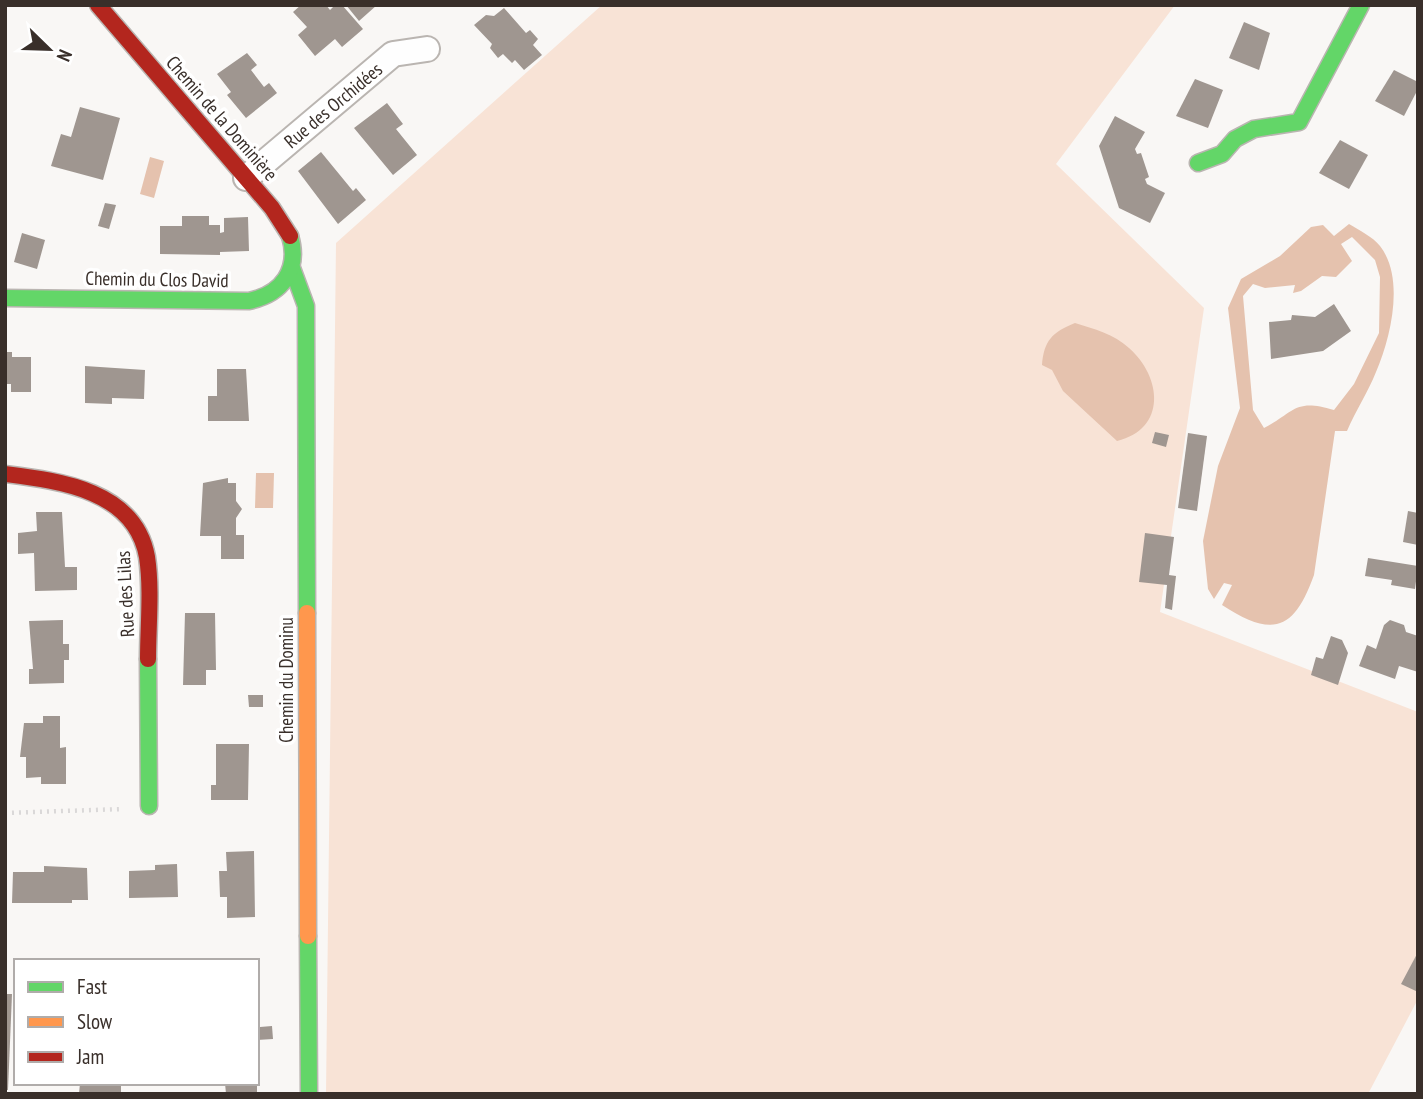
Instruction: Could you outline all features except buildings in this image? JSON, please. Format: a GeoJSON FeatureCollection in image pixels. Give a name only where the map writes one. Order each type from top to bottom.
{"type":"FeatureCollection","features":[{"type":"Feature","properties":{"kind":"street","name":"Chemin de la Dominière"},"geometry":{"type":"LineString","coordinates":[[98,5],[246,178],[292,239],[292,268]]}},
{"type":"Feature","properties":{"kind":"street"},"geometry":{"type":"LineString","coordinates":[[1198,163],[1222,154],[1235,139],[1254,129],[1299,122],[1361,5]]}},
{"type":"Feature","properties":{"kind":"street","name":"Rue des Orchidées"},"geometry":{"type":"LineString","coordinates":[[246,178],[393,54],[428,48]]}},
{"type":"Feature","properties":{"kind":"street","name":"Chemin du Clos David"},"geometry":{"type":"LineString","coordinates":[[5,298],[249,301],[273,295],[288,278],[292,268]]}},
{"type":"Feature","properties":{"kind":"street","name":"Chemin du Dominu"},"geometry":{"type":"LineString","coordinates":[[292,268],[306,306],[309,1094]]}},
{"type":"Feature","properties":{"kind":"street","name":"Rue des Lilas"},"geometry":{"type":"LineString","coordinates":[[5,474],[91,489],[118,508],[145,542],[148,575],[149,806]]}},
{"type":"Feature","properties":{"kind":"path"},"geometry":{"type":"LineString","coordinates":[[5,813],[91,812],[149,806]]}},
{"type":"Feature","properties":{"kind":"shaded area"},"geometry":{"type":"Polygon","coordinates":[[[602,5],[1175,5],[1056,164],[1204,308],[1160,612],[1418,712],[1418,999],[1368,1094],[326,1094],[336,243],[602,5]]]}},
{"type":"Feature","properties":{"kind":"shaded area"},"geometry":{"type":"Polygon","coordinates":[[[150,157],[164,161],[154,198],[140,194],[150,157]]]}},
{"type":"Feature","properties":{"kind":"shaded area"},"geometry":{"type":"Polygon","coordinates":[[[1349,224],[1380,246],[1388,259],[1392,274],[1393,308],[1382,358],[1369,387],[1347,431],[1335,431],[1314,575],[1298,608],[1289,618],[1268,625],[1255,622],[1222,605],[1232,585],[1224,583],[1214,599],[1208,589],[1203,541],[1218,466],[1240,408],[1228,308],[1241,279],[1280,256],[1311,227],[1323,225],[1334,236],[1349,224]],[[1352,237],[1341,244],[1352,261],[1336,277],[1322,276],[1301,291],[1293,293],[1295,285],[1265,288],[1253,284],[1243,296],[1253,410],[1264,428],[1302,406],[1334,410],[1354,384],[1379,333],[1380,277],[1375,260],[1352,237]]]}},
{"type":"Feature","properties":{"kind":"shaded area"},"geometry":{"type":"Polygon","coordinates":[[[1075,323],[1104,332],[1123,343],[1140,360],[1148,373],[1153,387],[1151,414],[1145,425],[1133,435],[1117,441],[1063,391],[1052,370],[1042,365],[1051,338],[1075,323]]]}},
{"type":"Feature","properties":{"kind":"shaded area"},"geometry":{"type":"Polygon","coordinates":[[[256,473],[274,473],[273,508],[255,508],[256,473]]]}},
{"type":"Feature","properties":{"kind":"traffic: fast"},"geometry":{"type":"LineString","coordinates":[[1198,163],[1222,154],[1235,139],[1254,129],[1299,122],[1361,5]]}},
{"type":"Feature","properties":{"kind":"traffic: fast"},"geometry":{"type":"LineString","coordinates":[[5,298],[249,301],[271,293],[286,279],[292,260],[290,236]]}},
{"type":"Feature","properties":{"kind":"traffic: fast"},"geometry":{"type":"LineString","coordinates":[[292,268],[306,306],[307,613]]}},
{"type":"Feature","properties":{"kind":"traffic: fast"},"geometry":{"type":"LineString","coordinates":[[148,659],[149,806]]}},
{"type":"Feature","properties":{"kind":"traffic: fast"},"geometry":{"type":"LineString","coordinates":[[308,936],[309,1094]]}},
{"type":"Feature","properties":{"kind":"traffic: slow"},"geometry":{"type":"LineString","coordinates":[[307,613],[308,936]]}},
{"type":"Feature","properties":{"kind":"traffic: jam"},"geometry":{"type":"LineString","coordinates":[[98,5],[272,208],[290,236]]}},
{"type":"Feature","properties":{"kind":"traffic: jam"},"geometry":{"type":"LineString","coordinates":[[5,474],[49,480],[92,493],[111,503],[127,517],[140,534],[147,557],[150,595],[148,659]]}}]}
